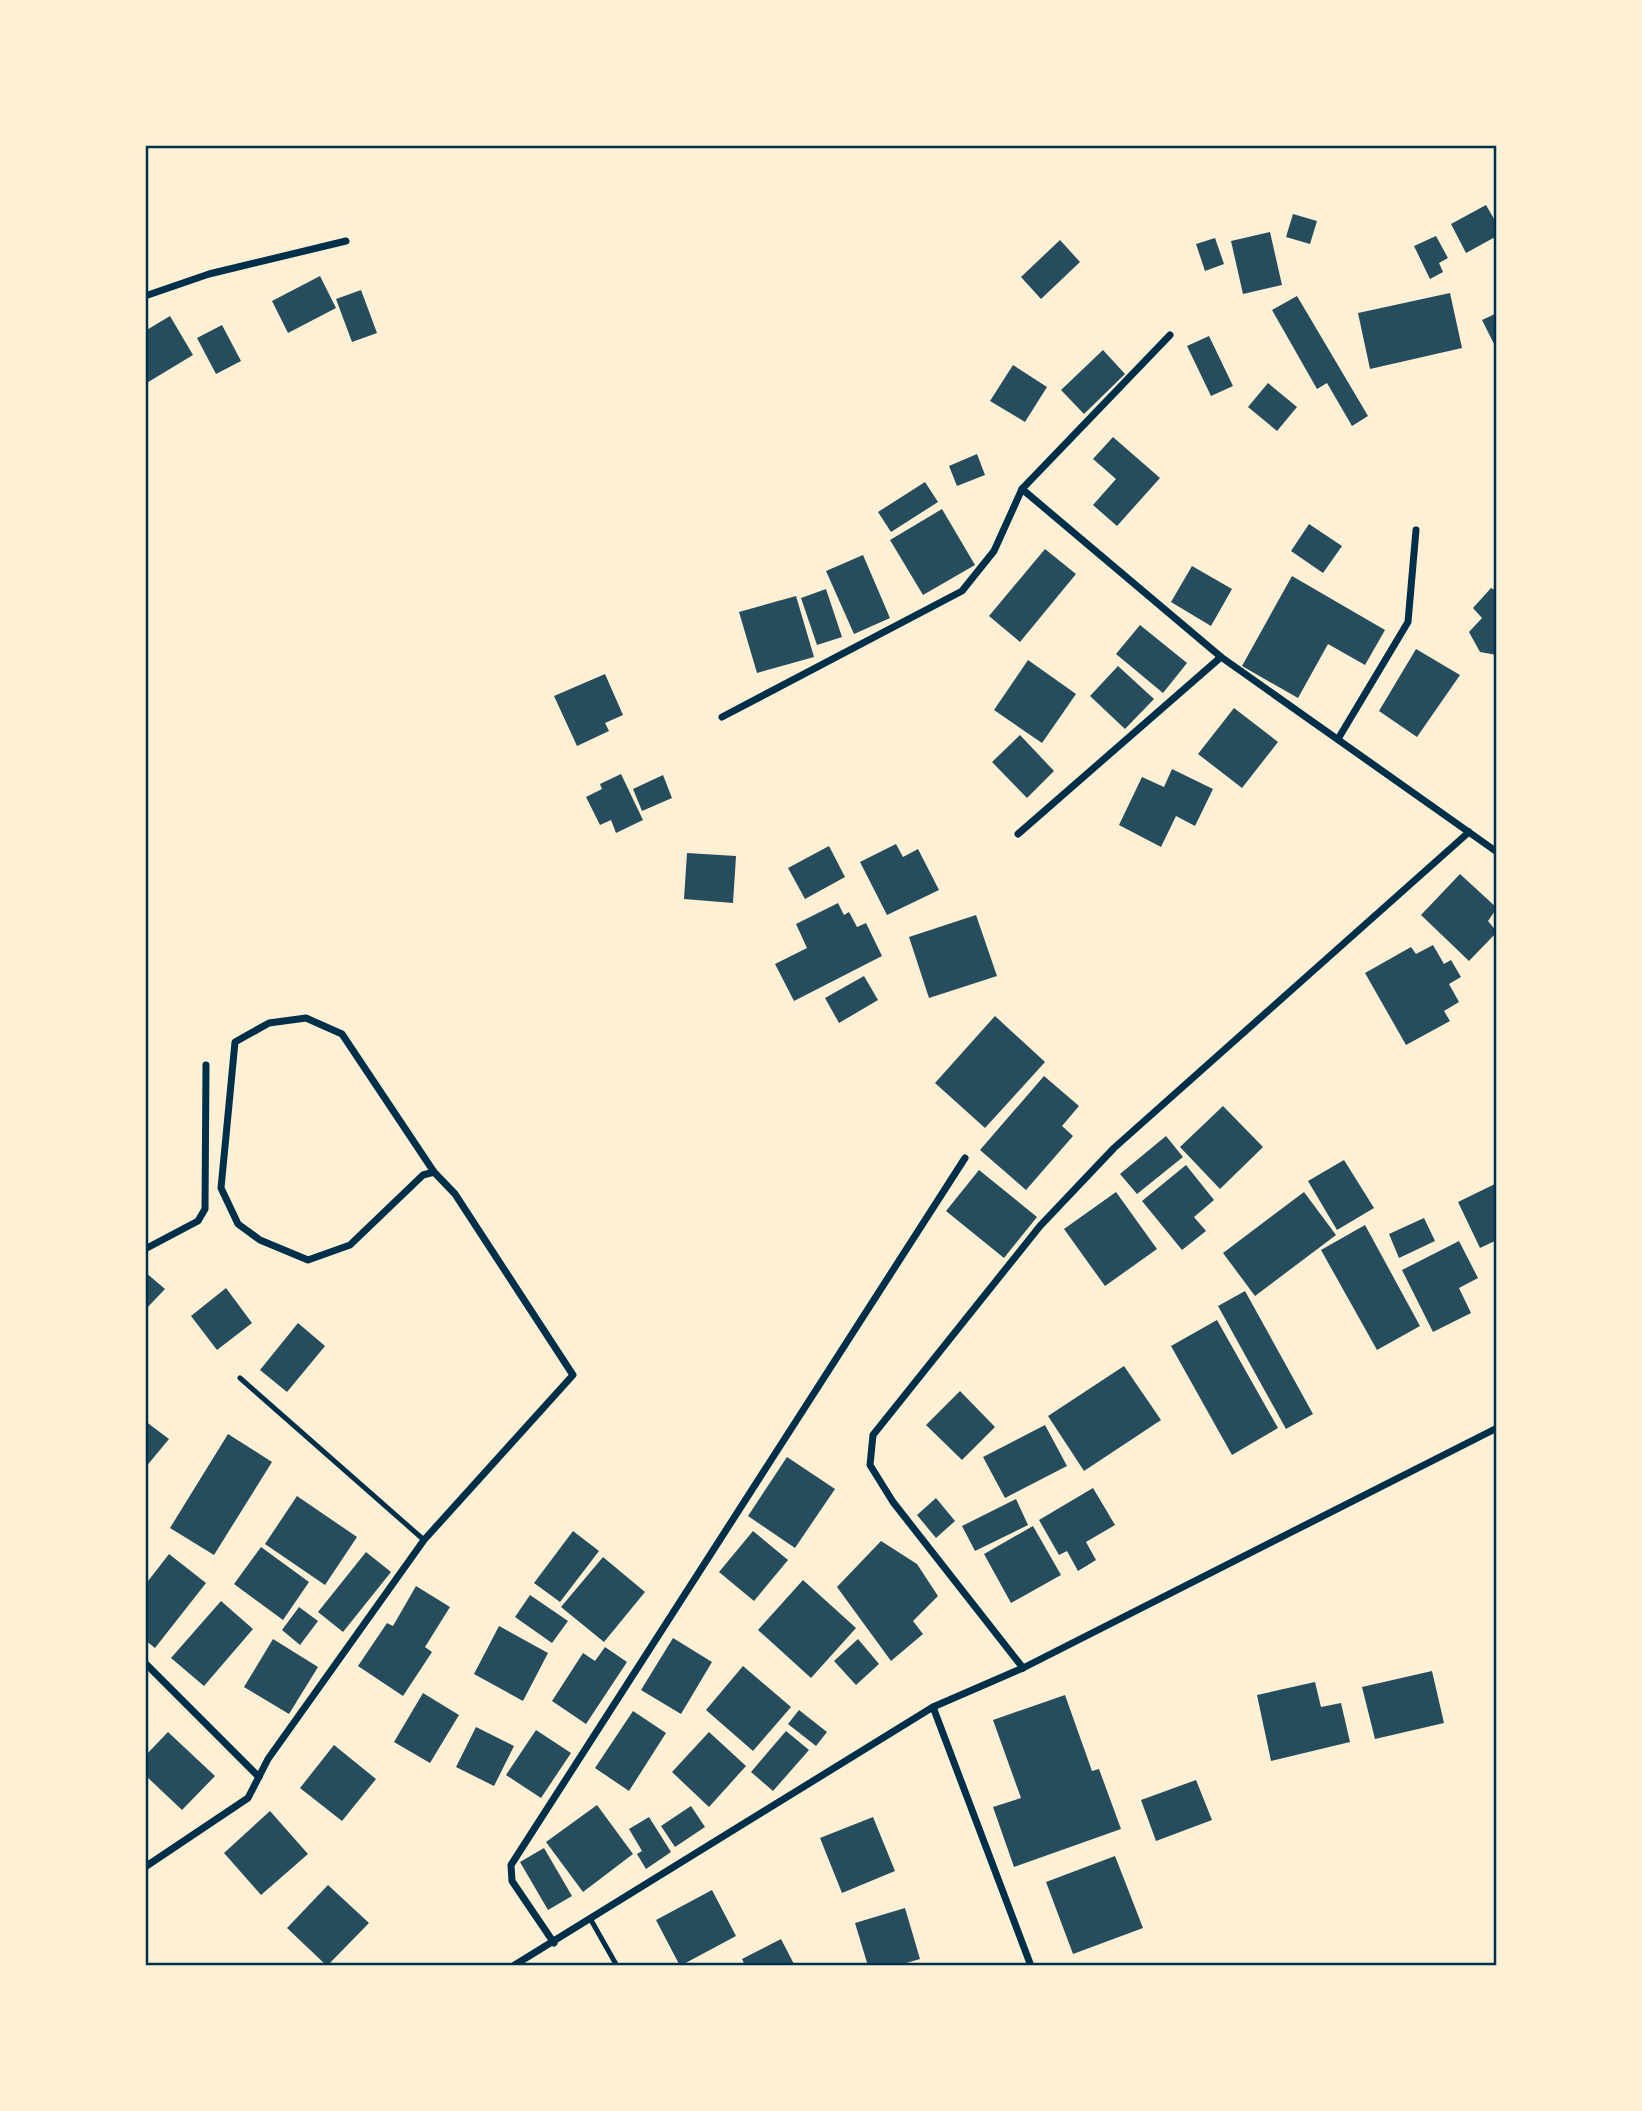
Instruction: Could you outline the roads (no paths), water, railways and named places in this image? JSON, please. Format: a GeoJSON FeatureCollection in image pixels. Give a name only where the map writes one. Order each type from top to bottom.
{"type":"FeatureCollection","features":[{"type":"Feature","properties":{"kind":"street"},"geometry":{"type":"LineString","coordinates":[[145,296],[209,274],[346,241]]}},
{"type":"Feature","properties":{"kind":"street"},"geometry":{"type":"LineString","coordinates":[[722,717],[962,591],[994,551],[1022,489],[1170,335]]}},
{"type":"Feature","properties":{"kind":"street"},"geometry":{"type":"LineString","coordinates":[[1022,489],[1221,657],[1497,852]]}},
{"type":"Feature","properties":{"kind":"street"},"geometry":{"type":"LineString","coordinates":[[1338,739],[1408,622],[1416,530]]}},
{"type":"Feature","properties":{"kind":"street"},"geometry":{"type":"LineString","coordinates":[[1018,834],[1221,657]]}},
{"type":"Feature","properties":{"kind":"street"},"geometry":{"type":"LineString","coordinates":[[1023,1668],[893,1502],[870,1465],[873,1435],[1040,1226],[1114,1148],[1469,832]]}},
{"type":"Feature","properties":{"kind":"street"},"geometry":{"type":"LineString","coordinates":[[145,1867],[248,1798],[268,1759],[424,1540],[573,1375],[455,1194],[434,1172],[342,1034],[306,1018],[269,1023],[235,1042],[221,1188],[238,1224],[260,1240],[308,1260],[350,1245],[423,1175],[434,1172]]}},
{"type":"Feature","properties":{"kind":"street"},"geometry":{"type":"LineString","coordinates":[[145,1249],[198,1221],[205,1209],[206,1065]]}},
{"type":"Feature","properties":{"kind":"street"},"geometry":{"type":"LineString","coordinates":[[554,1943],[512,1881],[511,1865],[965,1158]]}},
{"type":"Feature","properties":{"kind":"street"},"geometry":{"type":"LineString","coordinates":[[513,1966],[933,1707],[1023,1668],[1497,1428]]}},
{"type":"Feature","properties":{"kind":"street"},"geometry":{"type":"LineString","coordinates":[[145,1663],[259,1777]]}},
{"type":"Feature","properties":{"kind":"street"},"geometry":{"type":"LineString","coordinates":[[933,1707],[1031,1966]]}},
{"type":"Feature","properties":{"kind":"lane"},"geometry":{"type":"LineString","coordinates":[[240,1378],[424,1540]]}},
{"type":"Feature","properties":{"kind":"lane"},"geometry":{"type":"LineString","coordinates":[[591,1920],[617,1966]]}}]}
